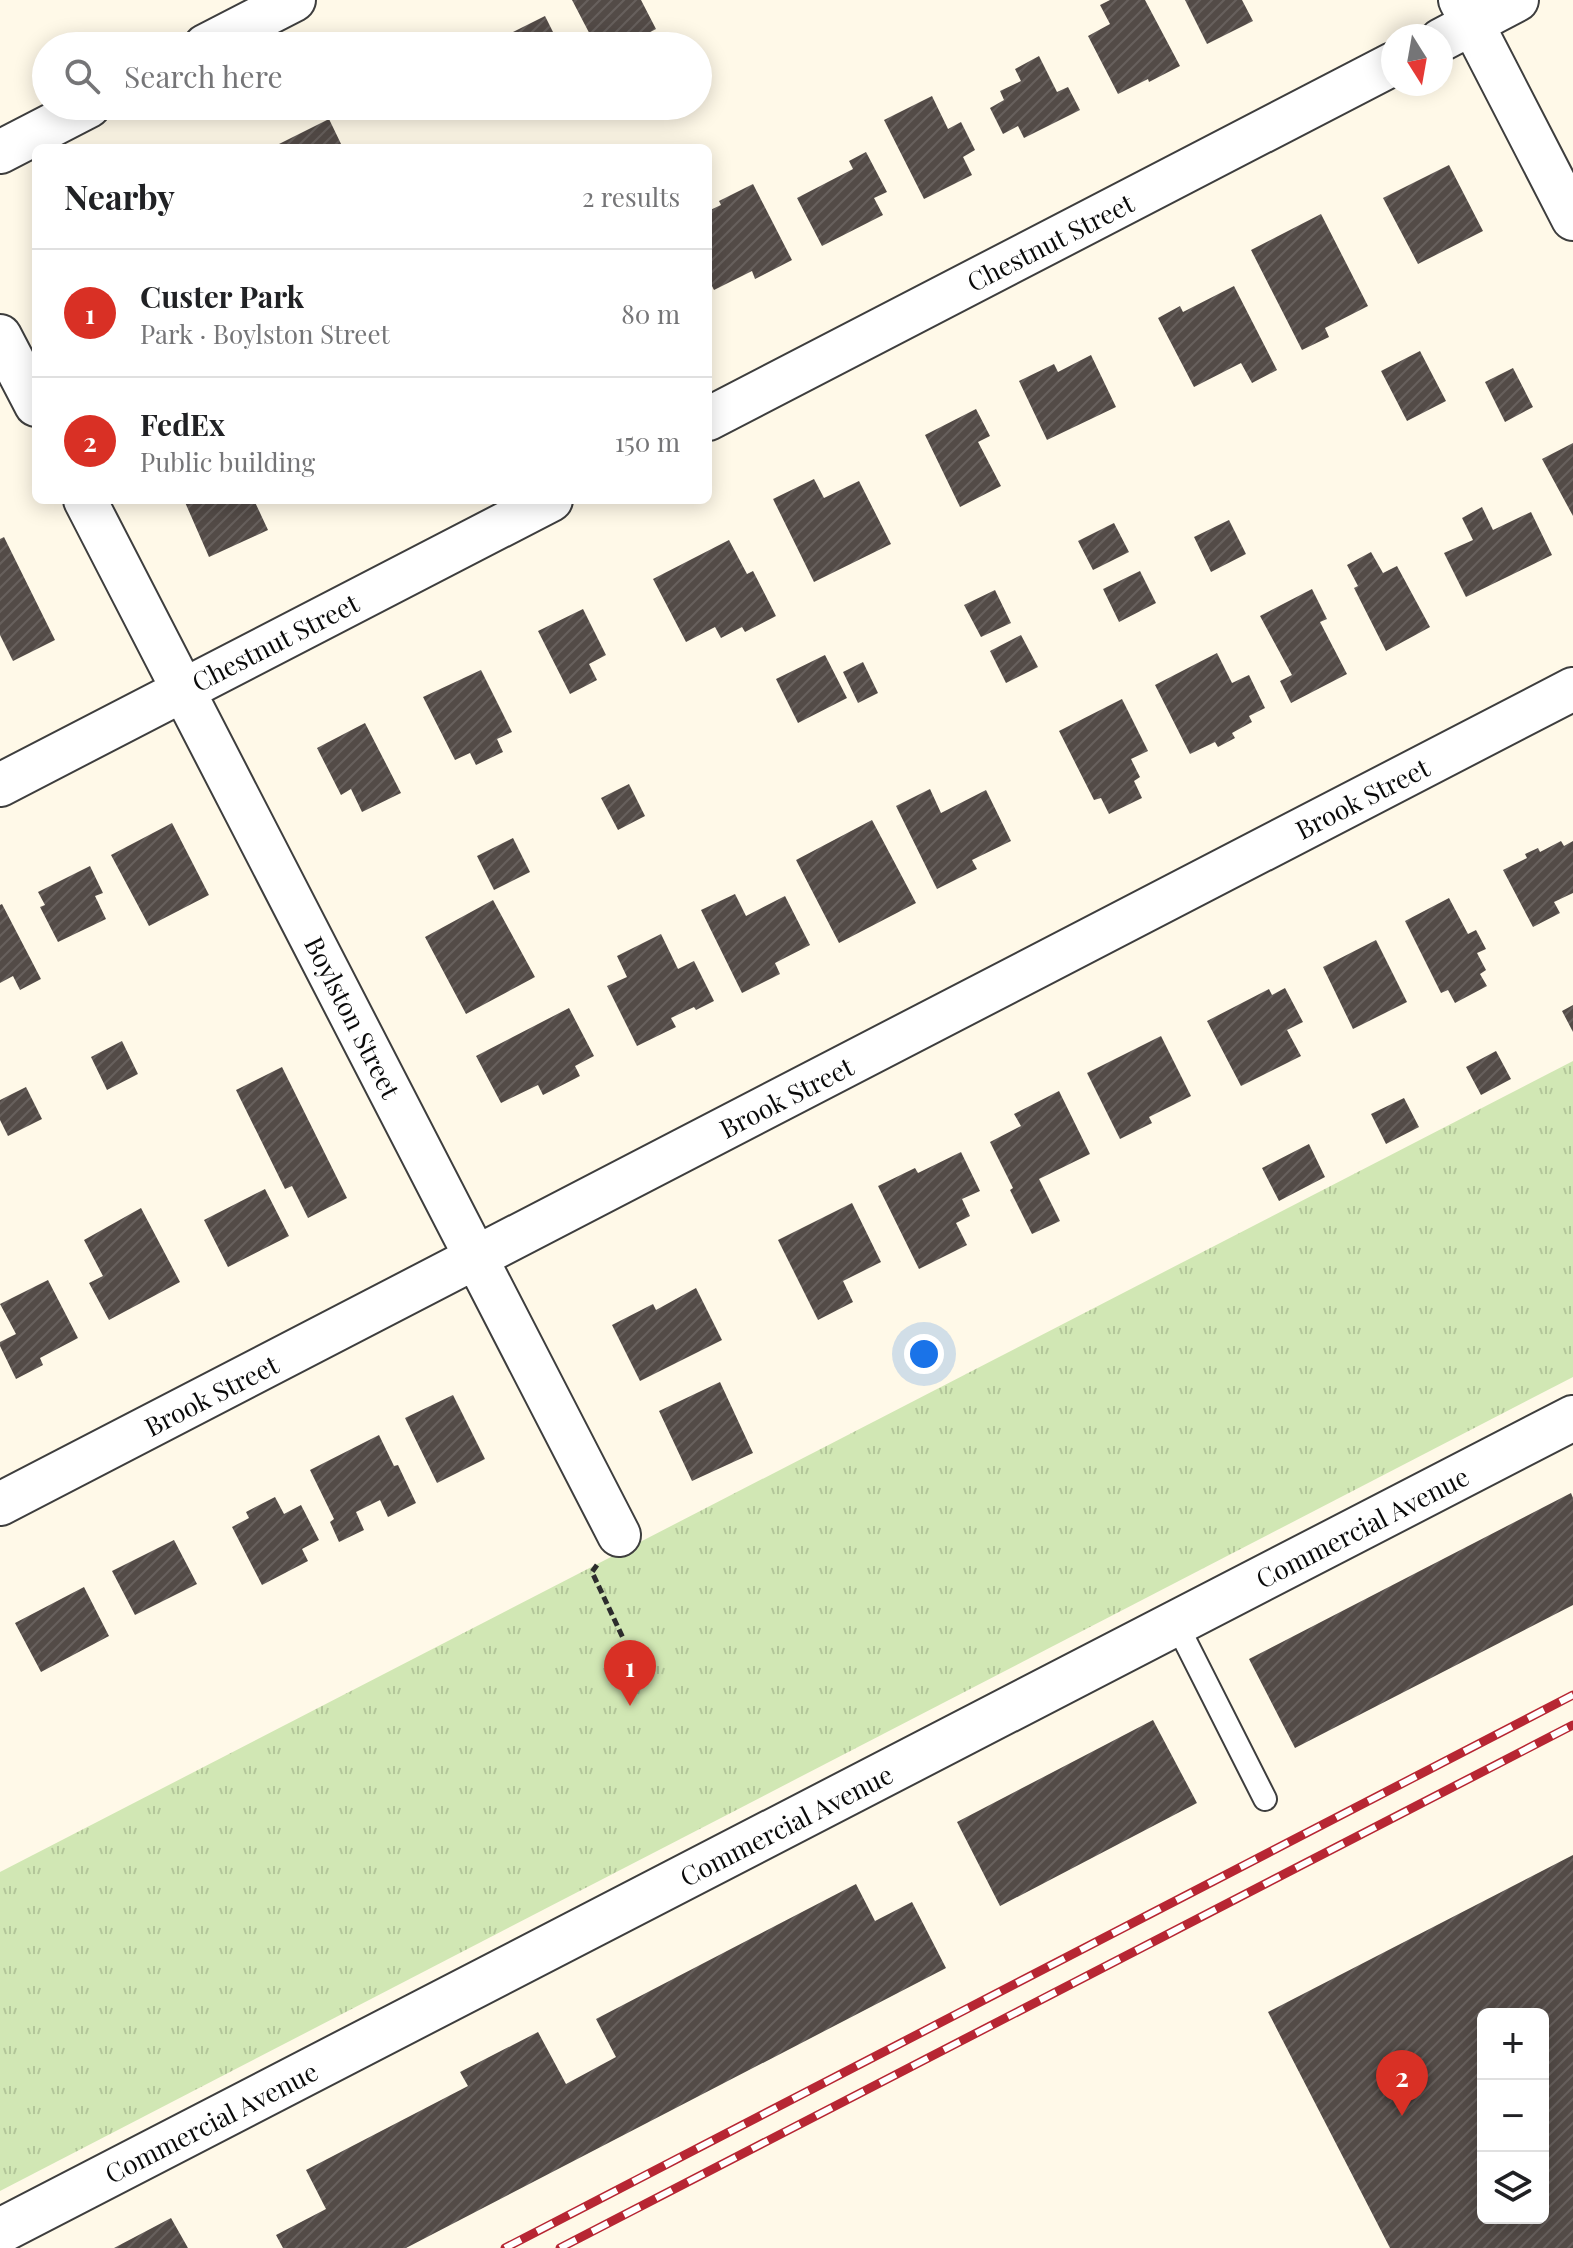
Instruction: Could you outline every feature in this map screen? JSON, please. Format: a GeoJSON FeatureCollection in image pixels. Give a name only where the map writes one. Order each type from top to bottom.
{"type":"FeatureCollection","features":[{"type":"Feature","properties":{"kind":"street"},"geometry":{"type":"LineString","coordinates":[[232,32],[294,0]]}},
{"type":"Feature","properties":{"kind":"street"},"geometry":{"type":"LineString","coordinates":[[1517,0],[1457,21],[1573,219]]}},
{"type":"Feature","properties":{"kind":"street","name":"Chestnut Street"},"geometry":{"type":"LineString","coordinates":[[712,417],[1381,70]]}},
{"type":"Feature","properties":{"kind":"street"},"geometry":{"type":"LineString","coordinates":[[0,152],[62,120]]}},
{"type":"Feature","properties":{"kind":"street"},"geometry":{"type":"LineString","coordinates":[[0,336],[32,397]]}},
{"type":"Feature","properties":{"kind":"street","name":"Boylston Street"},"geometry":{"type":"LineString","coordinates":[[87,504],[619,1535]]}},
{"type":"Feature","properties":{"kind":"street","name":"Chestnut Street"},"geometry":{"type":"LineString","coordinates":[[0,785],[543,504]]}},
{"type":"Feature","properties":{"kind":"street","name":"Brook Street"},"geometry":{"type":"LineString","coordinates":[[0,1504],[1573,689]]}},
{"type":"Feature","properties":{"kind":"street","name":"Commercial Avenue"},"geometry":{"type":"LineString","coordinates":[[0,2231],[1176,1623],[1570,1429]]}},
{"type":"Feature","properties":{"kind":"lane"},"geometry":{"type":"LineString","coordinates":[[1176,1623],[1265,1799]]}},
{"type":"Feature","properties":{"kind":"path"},"geometry":{"type":"LineString","coordinates":[[619,1535],[592,1572],[623,1638]]}},
{"type":"Feature","properties":{"kind":"green space"},"geometry":{"type":"Polygon","coordinates":[[[1573,1061],[1573,1377],[0,2191],[0,1872],[1573,1061]]]}},
{"type":"Feature","properties":{"kind":"building"},"geometry":{"type":"Polygon","coordinates":[[[572,0],[641,0],[656,29],[650,32],[589,32],[572,0]]]}},
{"type":"Feature","properties":{"kind":"building"},"geometry":{"type":"Polygon","coordinates":[[[1110,0],[1145,0],[1180,66],[1118,94],[1088,36],[1110,24],[1100,5],[1110,0]]]}},
{"type":"Feature","properties":{"kind":"building"},"geometry":{"type":"Polygon","coordinates":[[[1185,0],[1242,0],[1253,21],[1207,44],[1185,0]]]}},
{"type":"Feature","properties":{"kind":"building"},"geometry":{"type":"Polygon","coordinates":[[[545,16],[553,32],[513,32],[545,16]]]}},
{"type":"Feature","properties":{"kind":"building"},"geometry":{"type":"Polygon","coordinates":[[[1039,56],[1057,92],[1068,87],[1080,110],[1024,138],[1018,126],[1003,134],[990,108],[1004,100],[1000,91],[1021,81],[1015,69],[1039,56]]]}},
{"type":"Feature","properties":{"kind":"building"},"geometry":{"type":"Polygon","coordinates":[[[932,96],[948,129],[961,122],[975,150],[963,157],[972,175],[924,199],[884,120],[932,96]]]}},
{"type":"Feature","properties":{"kind":"building"},"geometry":{"type":"Polygon","coordinates":[[[329,120],[341,144],[279,144],[329,120]]]}},
{"type":"Feature","properties":{"kind":"building"},"geometry":{"type":"Polygon","coordinates":[[[866,152],[887,192],[874,198],[883,215],[822,246],[797,198],[853,169],[849,161],[866,152]]]}},
{"type":"Feature","properties":{"kind":"building"},"geometry":{"type":"Polygon","coordinates":[[[1449,165],[1483,231],[1418,264],[1383,198],[1449,165]]]}},
{"type":"Feature","properties":{"kind":"building"},"geometry":{"type":"Polygon","coordinates":[[[753,184],[792,260],[755,279],[752,271],[714,290],[712,209],[721,205],[719,201],[753,184]]]}},
{"type":"Feature","properties":{"kind":"building"},"geometry":{"type":"Polygon","coordinates":[[[1321,214],[1368,306],[1325,328],[1329,337],[1302,350],[1251,250],[1321,214]]]}},
{"type":"Feature","properties":{"kind":"building"},"geometry":{"type":"Polygon","coordinates":[[[1234,286],[1277,370],[1252,383],[1241,363],[1194,387],[1158,318],[1180,306],[1183,312],[1234,286]]]}},
{"type":"Feature","properties":{"kind":"building"},"geometry":{"type":"Polygon","coordinates":[[[1420,351],[1446,401],[1407,421],[1381,371],[1420,351]]]}},
{"type":"Feature","properties":{"kind":"building"},"geometry":{"type":"Polygon","coordinates":[[[1091,355],[1116,407],[1047,440],[1019,381],[1054,364],[1058,372],[1091,355]]]}},
{"type":"Feature","properties":{"kind":"building"},"geometry":{"type":"Polygon","coordinates":[[[1513,368],[1533,407],[1505,422],[1485,382],[1513,368]]]}},
{"type":"Feature","properties":{"kind":"building"},"geometry":{"type":"Polygon","coordinates":[[[976,409],[990,436],[978,442],[1001,486],[960,507],[925,435],[976,409]]]}},
{"type":"Feature","properties":{"kind":"building"},"geometry":{"type":"Polygon","coordinates":[[[1573,443],[1573,516],[1542,459],[1573,443]]]}},
{"type":"Feature","properties":{"kind":"building"},"geometry":{"type":"Polygon","coordinates":[[[814,479],[824,498],[859,481],[891,544],[814,582],[773,499],[814,479]]]}},
{"type":"Feature","properties":{"kind":"building"},"geometry":{"type":"Polygon","coordinates":[[[186,504],[256,504],[268,530],[209,557],[186,504]]]}},
{"type":"Feature","properties":{"kind":"building"},"geometry":{"type":"Polygon","coordinates":[[[1482,507],[1493,530],[1531,512],[1552,555],[1466,597],[1444,553],[1473,540],[1462,518],[1482,507]]]}},
{"type":"Feature","properties":{"kind":"building"},"geometry":{"type":"Polygon","coordinates":[[[1229,520],[1246,554],[1211,572],[1194,537],[1229,520]]]}},
{"type":"Feature","properties":{"kind":"building"},"geometry":{"type":"Polygon","coordinates":[[[1114,523],[1129,552],[1093,570],[1078,541],[1114,523]]]}},
{"type":"Feature","properties":{"kind":"building"},"geometry":{"type":"Polygon","coordinates":[[[4,537],[55,640],[13,661],[0,635],[0,539],[4,537]]]}},
{"type":"Feature","properties":{"kind":"building"},"geometry":{"type":"Polygon","coordinates":[[[729,540],[747,574],[753,571],[776,616],[745,632],[742,627],[721,638],[715,627],[686,642],[653,579],[729,540]]]}},
{"type":"Feature","properties":{"kind":"building"},"geometry":{"type":"Polygon","coordinates":[[[1371,552],[1383,573],[1397,566],[1430,627],[1386,651],[1354,588],[1358,586],[1347,565],[1371,552]]]}},
{"type":"Feature","properties":{"kind":"building"},"geometry":{"type":"Polygon","coordinates":[[[1140,571],[1156,603],[1119,622],[1103,589],[1140,571]]]}},
{"type":"Feature","properties":{"kind":"building"},"geometry":{"type":"Polygon","coordinates":[[[1312,589],[1327,619],[1320,622],[1347,674],[1291,703],[1280,681],[1292,675],[1260,616],[1312,589]]]}},
{"type":"Feature","properties":{"kind":"building"},"geometry":{"type":"Polygon","coordinates":[[[995,590],[1011,623],[981,637],[964,605],[995,590]]]}},
{"type":"Feature","properties":{"kind":"building"},"geometry":{"type":"Polygon","coordinates":[[[583,609],[606,655],[589,664],[597,680],[570,694],[538,631],[583,609]]]}},
{"type":"Feature","properties":{"kind":"building"},"geometry":{"type":"Polygon","coordinates":[[[1021,635],[1038,667],[1006,683],[990,651],[1021,635]]]}},
{"type":"Feature","properties":{"kind":"building"},"geometry":{"type":"Polygon","coordinates":[[[1217,653],[1232,683],[1249,675],[1265,708],[1249,716],[1252,722],[1232,733],[1235,738],[1218,747],[1215,742],[1190,754],[1155,685],[1217,653]]]}},
{"type":"Feature","properties":{"kind":"building"},"geometry":{"type":"Polygon","coordinates":[[[825,655],[847,698],[798,723],[776,679],[825,655]]]}},
{"type":"Feature","properties":{"kind":"building"},"geometry":{"type":"Polygon","coordinates":[[[863,662],[878,693],[858,703],[843,672],[863,662]]]}},
{"type":"Feature","properties":{"kind":"building"},"geometry":{"type":"Polygon","coordinates":[[[481,670],[512,732],[497,739],[503,752],[476,765],[470,753],[455,760],[423,697],[481,670]]]}},
{"type":"Feature","properties":{"kind":"building"},"geometry":{"type":"Polygon","coordinates":[[[1122,699],[1148,751],[1131,759],[1140,777],[1134,781],[1142,798],[1109,814],[1101,798],[1094,800],[1059,731],[1122,699]]]}},
{"type":"Feature","properties":{"kind":"building"},"geometry":{"type":"Polygon","coordinates":[[[365,723],[401,793],[362,812],[351,789],[341,795],[317,748],[365,723]]]}},
{"type":"Feature","properties":{"kind":"building"},"geometry":{"type":"Polygon","coordinates":[[[629,784],[645,816],[618,830],[601,798],[629,784]]]}},
{"type":"Feature","properties":{"kind":"building"},"geometry":{"type":"Polygon","coordinates":[[[930,789],[941,813],[986,790],[1011,841],[972,860],[977,869],[937,889],[896,806],[930,789]]]}},
{"type":"Feature","properties":{"kind":"building"},"geometry":{"type":"Polygon","coordinates":[[[872,820],[916,903],[839,943],[796,860],[872,820]]]}},
{"type":"Feature","properties":{"kind":"building"},"geometry":{"type":"Polygon","coordinates":[[[172,823],[209,895],[149,926],[111,855],[172,823]]]}},
{"type":"Feature","properties":{"kind":"building"},"geometry":{"type":"Polygon","coordinates":[[[513,838],[530,872],[494,890],[477,856],[513,838]]]}},
{"type":"Feature","properties":{"kind":"building"},"geometry":{"type":"Polygon","coordinates":[[[1561,841],[1564,846],[1573,841],[1573,893],[1554,902],[1560,913],[1533,927],[1503,870],[1527,858],[1525,854],[1538,848],[1540,852],[1561,841]]]}},
{"type":"Feature","properties":{"kind":"building"},"geometry":{"type":"Polygon","coordinates":[[[90,866],[103,893],[95,896],[106,919],[58,942],[40,907],[45,905],[38,892],[90,866]]]}},
{"type":"Feature","properties":{"kind":"building"},"geometry":{"type":"Polygon","coordinates":[[[735,894],[746,916],[785,896],[810,945],[775,963],[780,974],[742,993],[701,910],[735,894]]]}},
{"type":"Feature","properties":{"kind":"building"},"geometry":{"type":"Polygon","coordinates":[[[1449,898],[1468,934],[1476,930],[1486,949],[1477,953],[1486,970],[1480,974],[1487,986],[1455,1003],[1448,990],[1441,993],[1405,921],[1449,898]]]}},
{"type":"Feature","properties":{"kind":"building"},"geometry":{"type":"Polygon","coordinates":[[[493,900],[535,977],[466,1014],[425,937],[493,900]]]}},
{"type":"Feature","properties":{"kind":"building"},"geometry":{"type":"Polygon","coordinates":[[[2,904],[41,979],[20,990],[13,976],[0,983],[2,904]]]}},
{"type":"Feature","properties":{"kind":"building"},"geometry":{"type":"Polygon","coordinates":[[[661,934],[678,969],[694,961],[714,1001],[671,1018],[676,1027],[637,1046],[607,986],[627,977],[617,956],[661,934]]]}},
{"type":"Feature","properties":{"kind":"building"},"geometry":{"type":"Polygon","coordinates":[[[1376,940],[1407,1002],[1353,1029],[1323,967],[1376,940]]]}},
{"type":"Feature","properties":{"kind":"building"},"geometry":{"type":"Polygon","coordinates":[[[1285,988],[1303,1022],[1287,1030],[1301,1056],[1241,1086],[1207,1021],[1269,989],[1272,995],[1285,988]]]}},
{"type":"Feature","properties":{"kind":"building"},"geometry":{"type":"Polygon","coordinates":[[[1573,1005],[1573,1032],[1562,1011],[1573,1005]]]}},
{"type":"Feature","properties":{"kind":"building"},"geometry":{"type":"Polygon","coordinates":[[[569,1008],[594,1056],[575,1066],[580,1076],[543,1095],[538,1085],[501,1103],[476,1056],[569,1008]]]}},
{"type":"Feature","properties":{"kind":"building"},"geometry":{"type":"Polygon","coordinates":[[[1161,1036],[1191,1096],[1149,1117],[1152,1123],[1120,1139],[1087,1073],[1161,1036]]]}},
{"type":"Feature","properties":{"kind":"building"},"geometry":{"type":"Polygon","coordinates":[[[122,1041],[138,1074],[107,1090],[91,1057],[122,1041]]]}},
{"type":"Feature","properties":{"kind":"building"},"geometry":{"type":"Polygon","coordinates":[[[1496,1051],[1511,1079],[1481,1095],[1466,1067],[1496,1051]]]}},
{"type":"Feature","properties":{"kind":"building"},"geometry":{"type":"Polygon","coordinates":[[[282,1067],[347,1198],[308,1218],[292,1186],[285,1189],[236,1090],[282,1067]]]}},
{"type":"Feature","properties":{"kind":"building"},"geometry":{"type":"Polygon","coordinates":[[[26,1087],[42,1119],[8,1136],[0,1120],[0,1100],[26,1087]]]}},
{"type":"Feature","properties":{"kind":"building"},"geometry":{"type":"Polygon","coordinates":[[[1059,1091],[1090,1154],[1039,1179],[1060,1221],[1032,1234],[990,1142],[1021,1126],[1014,1114],[1059,1091]]]}},
{"type":"Feature","properties":{"kind":"building"},"geometry":{"type":"Polygon","coordinates":[[[1404,1098],[1419,1127],[1386,1144],[1371,1114],[1404,1098]]]}},
{"type":"Feature","properties":{"kind":"building"},"geometry":{"type":"Polygon","coordinates":[[[1309,1144],[1325,1177],[1279,1201],[1262,1168],[1309,1144]]]}},
{"type":"Feature","properties":{"kind":"building"},"geometry":{"type":"Polygon","coordinates":[[[961,1152],[980,1191],[962,1199],[970,1216],[956,1223],[967,1245],[919,1269],[878,1186],[915,1168],[918,1173],[961,1152]]]}},
{"type":"Feature","properties":{"kind":"building"},"geometry":{"type":"Polygon","coordinates":[[[265,1189],[289,1236],[228,1267],[204,1220],[265,1189]]]}},
{"type":"Feature","properties":{"kind":"building"},"geometry":{"type":"Polygon","coordinates":[[[852,1203],[881,1262],[843,1281],[853,1302],[818,1320],[778,1240],[852,1203]]]}},
{"type":"Feature","properties":{"kind":"building"},"geometry":{"type":"Polygon","coordinates":[[[141,1208],[180,1282],[109,1320],[89,1283],[103,1276],[84,1240],[141,1208]]]}},
{"type":"Feature","properties":{"kind":"building"},"geometry":{"type":"Polygon","coordinates":[[[48,1280],[78,1338],[40,1358],[43,1365],[16,1379],[0,1342],[16,1334],[0,1304],[48,1280]]]}},
{"type":"Feature","properties":{"kind":"building"},"geometry":{"type":"Polygon","coordinates":[[[696,1288],[722,1340],[640,1381],[612,1325],[653,1304],[656,1310],[696,1288]]]}},
{"type":"Feature","properties":{"kind":"building"},"geometry":{"type":"Polygon","coordinates":[[[720,1382],[753,1453],[692,1481],[659,1411],[720,1382]]]}},
{"type":"Feature","properties":{"kind":"building"},"geometry":{"type":"Polygon","coordinates":[[[453,1395],[485,1459],[437,1483],[405,1418],[453,1395]]]}},
{"type":"Feature","properties":{"kind":"building"},"geometry":{"type":"Polygon","coordinates":[[[379,1435],[416,1503],[388,1517],[380,1500],[356,1512],[364,1530],[339,1542],[330,1522],[334,1519],[310,1470],[379,1435]]]}},
{"type":"Feature","properties":{"kind":"building"},"geometry":{"type":"Polygon","coordinates":[[[1571,1493],[1573,1605],[1295,1748],[1249,1659],[1571,1493]]]}},
{"type":"Feature","properties":{"kind":"building"},"geometry":{"type":"Polygon","coordinates":[[[275,1497],[284,1514],[301,1505],[319,1540],[302,1549],[308,1561],[262,1585],[232,1527],[249,1518],[246,1512],[275,1497]]]}},
{"type":"Feature","properties":{"kind":"building"},"geometry":{"type":"Polygon","coordinates":[[[174,1540],[197,1584],[135,1615],[112,1571],[174,1540]]]}},
{"type":"Feature","properties":{"kind":"building"},"geometry":{"type":"Polygon","coordinates":[[[84,1587],[109,1636],[41,1672],[15,1623],[84,1587]]]}},
{"type":"Feature","properties":{"kind":"building"},"geometry":{"type":"Polygon","coordinates":[[[1153,1720],[1197,1803],[1000,1906],[957,1822],[1153,1720]]]}},
{"type":"Feature","properties":{"kind":"building"},"geometry":{"type":"Polygon","coordinates":[[[1573,1855],[1573,2248],[1390,2248],[1268,2012],[1573,1855]]]}},
{"type":"Feature","properties":{"kind":"building"},"geometry":{"type":"Polygon","coordinates":[[[856,1884],[875,1921],[912,1902],[946,1968],[406,2248],[283,2248],[276,2235],[326,2209],[306,2170],[468,2086],[460,2072],[538,2032],[566,2084],[616,2057],[596,2019],[856,1884]]]}},
{"type":"Feature","properties":{"kind":"building"},"geometry":{"type":"Polygon","coordinates":[[[171,2218],[188,2248],[114,2248],[171,2218]]]}},
{"type":"Feature","properties":{"kind":"railway"},"geometry":{"type":"LineString","coordinates":[[505,2248],[1573,1695]]}},
{"type":"Feature","properties":{"kind":"railway"},"geometry":{"type":"LineString","coordinates":[[560,2248],[1573,1725]]}},
{"type":"Feature","properties":{"kind":"place","name":"Custer Park"},"geometry":{"type":"Point","coordinates":[630,1706]}},
{"type":"Feature","properties":{"kind":"place","name":"FedEx"},"geometry":{"type":"Point","coordinates":[1402,2116]}}]}
